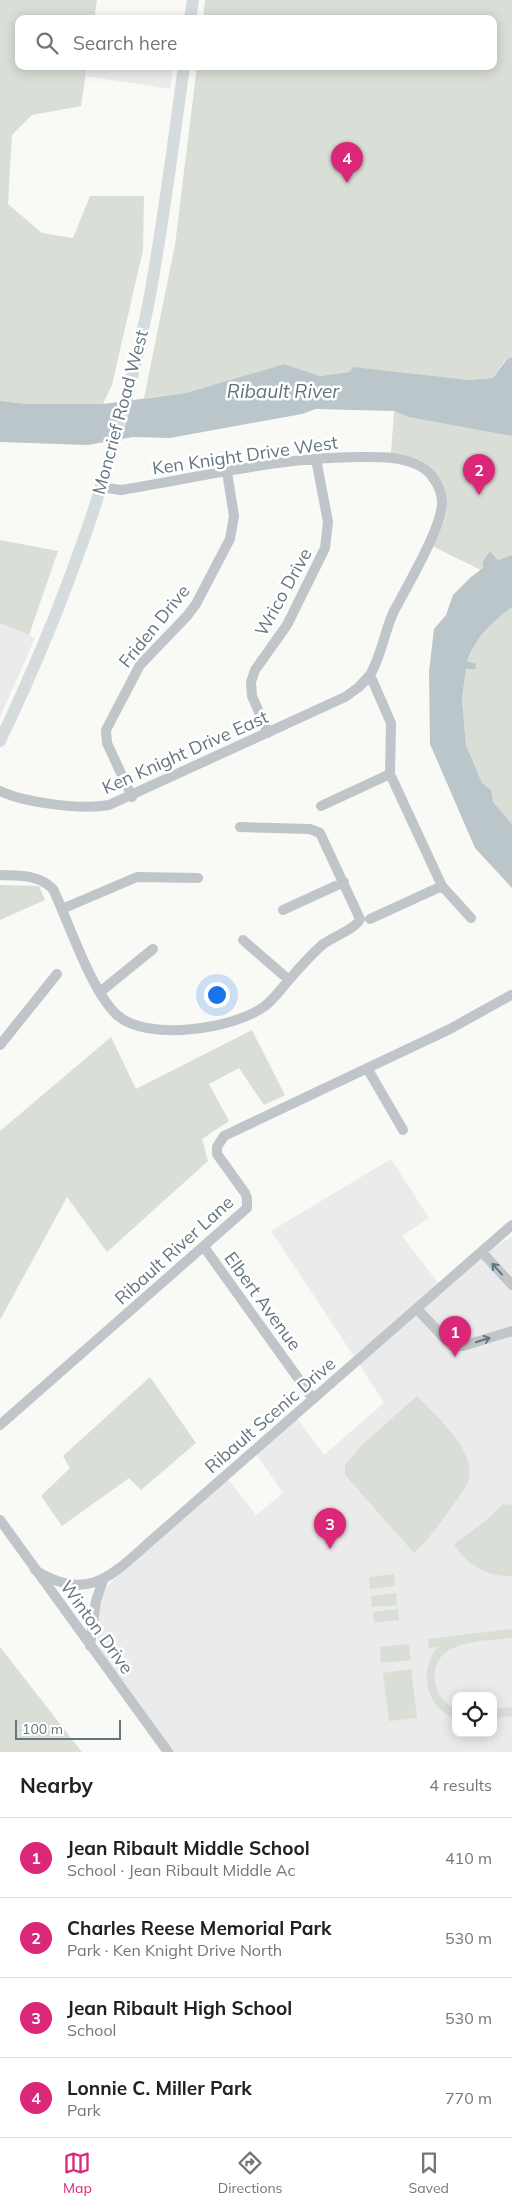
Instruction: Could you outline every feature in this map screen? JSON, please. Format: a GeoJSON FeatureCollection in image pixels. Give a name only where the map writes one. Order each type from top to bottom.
{"type":"FeatureCollection","features":[{"type":"Feature","properties":{"kind":"main road"},"geometry":{"type":"LineString","coordinates":[[191,15],[193,0]]}},
{"type":"Feature","properties":{"kind":"main road","name":"Moncrief Road West"},"geometry":{"type":"LineString","coordinates":[[0,741],[20,700],[61,601],[110,452],[148,307],[183,70]]}},
{"type":"Feature","properties":{"kind":"street","name":"Ken Knight Drive West"},"geometry":{"type":"LineString","coordinates":[[100,487],[121,490],[316,459],[375,457],[410,462],[423,468],[436,481],[440,491],[442,500],[440,520],[392,614],[376,664],[370,675]]}},
{"type":"Feature","properties":{"kind":"street","name":"Wrico Drive"},"geometry":{"type":"LineString","coordinates":[[268,733],[252,696],[251,682],[255,670],[281,636],[325,548],[328,522],[316,459]]}},
{"type":"Feature","properties":{"kind":"street","name":"Friden Drive"},"geometry":{"type":"LineString","coordinates":[[132,796],[107,743],[105,734],[107,726],[140,665],[196,604],[230,539],[233,532],[234,516],[227,472]]}},
{"type":"Feature","properties":{"kind":"street","name":"Ken Knight Drive East"},"geometry":{"type":"LineString","coordinates":[[0,791],[22,800],[93,807],[109,805],[345,697],[359,688],[370,675]]}},
{"type":"Feature","properties":{"kind":"street"},"geometry":{"type":"LineString","coordinates":[[370,675],[391,723],[390,774],[442,886],[471,918]]}},
{"type":"Feature","properties":{"kind":"street"},"geometry":{"type":"LineString","coordinates":[[321,806],[390,774]]}},
{"type":"Feature","properties":{"kind":"street"},"geometry":{"type":"LineString","coordinates":[[0,875],[29,876],[40,879],[53,889],[100,992],[112,1009],[123,1019],[148,1029],[168,1031],[241,1019],[264,1006],[322,944],[333,936],[356,926],[360,921],[360,916],[322,836],[316,830],[240,827]]}},
{"type":"Feature","properties":{"kind":"street"},"geometry":{"type":"LineString","coordinates":[[62,909],[137,877],[198,878]]}},
{"type":"Feature","properties":{"kind":"street"},"geometry":{"type":"LineString","coordinates":[[283,910],[344,882]]}},
{"type":"Feature","properties":{"kind":"street"},"geometry":{"type":"LineString","coordinates":[[370,919],[442,886]]}},
{"type":"Feature","properties":{"kind":"street"},"geometry":{"type":"LineString","coordinates":[[243,940],[289,980]]}},
{"type":"Feature","properties":{"kind":"street"},"geometry":{"type":"LineString","coordinates":[[100,992],[154,949]]}},
{"type":"Feature","properties":{"kind":"street"},"geometry":{"type":"LineString","coordinates":[[0,1045],[58,974]]}},
{"type":"Feature","properties":{"kind":"street","name":"Ribault River Lane"},"geometry":{"type":"LineString","coordinates":[[0,1425],[244,1212],[248,1204],[245,1193],[217,1154],[216,1147],[224,1136],[450,1029],[511,994]]}},
{"type":"Feature","properties":{"kind":"street"},"geometry":{"type":"LineString","coordinates":[[367,1068],[402,1130]]}},
{"type":"Feature","properties":{"kind":"street","name":"Ribault Scenic Drive"},"geometry":{"type":"LineString","coordinates":[[35,1570],[52,1580],[68,1584],[84,1584],[103,1580],[133,1557],[512,1225]]}},
{"type":"Feature","properties":{"kind":"street","name":"Elbert Avenue"},"geometry":{"type":"LineString","coordinates":[[204,1247],[313,1399]]}},
{"type":"Feature","properties":{"kind":"street"},"geometry":{"type":"LineString","coordinates":[[482,1252],[512,1285]]}},
{"type":"Feature","properties":{"kind":"street"},"geometry":{"type":"LineString","coordinates":[[417,1309],[452,1346],[463,1346],[512,1330]]}},
{"type":"Feature","properties":{"kind":"street","name":"Winton Drive"},"geometry":{"type":"LineString","coordinates":[[0,1520],[168,1752]]}},
{"type":"Feature","properties":{"kind":"street"},"geometry":{"type":"LineString","coordinates":[[90,1646],[96,1601],[103,1580]]}},
{"type":"Feature","properties":{"kind":"shaded area"},"geometry":{"type":"Polygon","coordinates":[[[0,0],[97,0],[95,15],[15,15],[15,70],[86,70],[81,106],[32,115],[12,135],[8,204],[42,233],[73,238],[90,196],[144,196],[143,250],[112,385],[103,404],[28,404],[0,401],[0,0]]]}},
{"type":"Feature","properties":{"kind":"shaded area"},"geometry":{"type":"Polygon","coordinates":[[[205,0],[512,0],[512,357],[506,359],[493,378],[467,380],[350,372],[320,376],[284,364],[186,393],[144,398],[175,245],[197,70],[497,70],[497,15],[203,15],[205,0]]]}},
{"type":"Feature","properties":{"kind":"shaded area"},"geometry":{"type":"Polygon","coordinates":[[[87,70],[172,70],[170,89],[86,76],[87,70]]]}},
{"type":"Feature","properties":{"kind":"shaded area"},"geometry":{"type":"Polygon","coordinates":[[[394,411],[408,417],[512,436],[512,555],[498,560],[490,552],[481,570],[432,546],[447,509],[445,492],[442,483],[425,463],[412,457],[391,453],[394,411]]]}},
{"type":"Feature","properties":{"kind":"shaded area"},"geometry":{"type":"Polygon","coordinates":[[[0,540],[58,551],[29,635],[0,623],[0,540]]]}},
{"type":"Feature","properties":{"kind":"shaded area"},"geometry":{"type":"Polygon","coordinates":[[[512,607],[512,824],[493,802],[490,790],[482,783],[466,745],[462,699],[467,661],[474,644],[485,627],[512,607]]]}},
{"type":"Feature","properties":{"kind":"shaded area"},"geometry":{"type":"Polygon","coordinates":[[[0,623],[35,638],[0,717],[0,623]]]}},
{"type":"Feature","properties":{"kind":"shaded area"},"geometry":{"type":"Polygon","coordinates":[[[0,885],[39,886],[45,900],[0,920],[0,885]]]}},
{"type":"Feature","properties":{"kind":"shaded area"},"geometry":{"type":"Polygon","coordinates":[[[252,1030],[285,1095],[264,1105],[239,1068],[209,1084],[229,1121],[202,1139],[208,1161],[107,1252],[67,1197],[0,1320],[0,1131],[111,1037],[136,1089],[252,1030]]]}},
{"type":"Feature","properties":{"kind":"shaded area"},"geometry":{"type":"Polygon","coordinates":[[[391,1159],[429,1218],[402,1236],[439,1284],[355,1358],[271,1231],[391,1159]]]}},
{"type":"Feature","properties":{"kind":"shaded area"},"geometry":{"type":"Polygon","coordinates":[[[512,1236],[512,1752],[173,1752],[98,1649],[96,1619],[104,1591],[111,1582],[228,1479],[256,1515],[283,1493],[256,1454],[297,1418],[324,1455],[384,1403],[359,1364],[487,1253],[512,1236]]]}},
{"type":"Feature","properties":{"kind":"shaded area"},"geometry":{"type":"Polygon","coordinates":[[[150,1377],[196,1443],[141,1490],[129,1478],[62,1526],[41,1496],[70,1468],[63,1456],[150,1377]]]}},
{"type":"Feature","properties":{"kind":"shaded area"},"geometry":{"type":"Polygon","coordinates":[[[417,1396],[460,1444],[469,1466],[469,1478],[465,1488],[440,1524],[414,1553],[345,1475],[345,1465],[363,1444],[417,1396]]]}},
{"type":"Feature","properties":{"kind":"shaded area"},"geometry":{"type":"Polygon","coordinates":[[[503,1504],[512,1505],[512,1576],[494,1574],[478,1568],[465,1558],[454,1544],[484,1522],[503,1504]]]}},
{"type":"Feature","properties":{"kind":"shaded area"},"geometry":{"type":"Polygon","coordinates":[[[394,1574],[395,1586],[370,1589],[369,1577],[394,1574]]]}},
{"type":"Feature","properties":{"kind":"shaded area"},"geometry":{"type":"Polygon","coordinates":[[[396,1593],[397,1605],[372,1607],[371,1596],[396,1593]]]}},
{"type":"Feature","properties":{"kind":"shaded area"},"geometry":{"type":"Polygon","coordinates":[[[398,1609],[399,1620],[374,1623],[373,1612],[398,1609]]]}},
{"type":"Feature","properties":{"kind":"shaded area"},"geometry":{"type":"Polygon","coordinates":[[[512,1629],[512,1638],[461,1645],[441,1657],[436,1668],[435,1682],[442,1698],[452,1706],[452,1717],[437,1706],[431,1697],[427,1677],[428,1667],[438,1647],[429,1648],[428,1639],[512,1629]]]}},
{"type":"Feature","properties":{"kind":"shaded area"},"geometry":{"type":"Polygon","coordinates":[[[409,1644],[411,1660],[381,1663],[380,1647],[409,1644]]]}},
{"type":"Feature","properties":{"kind":"shaded area"},"geometry":{"type":"Polygon","coordinates":[[[0,1647],[82,1752],[0,1752],[0,1647]]]}},
{"type":"Feature","properties":{"kind":"shaded area"},"geometry":{"type":"Polygon","coordinates":[[[411,1669],[417,1718],[389,1721],[383,1673],[411,1669]]]}},
{"type":"Feature","properties":{"kind":"shaded area"},"geometry":{"type":"Polygon","coordinates":[[[512,1707],[512,1716],[497,1718],[497,1709],[512,1707]]]}},
{"type":"Feature","properties":{"kind":"water","name":"Ribault River"},"geometry":{"type":"Polygon","coordinates":[[[512,357],[512,436],[408,417],[394,411],[316,409],[302,414],[170,438],[133,437],[88,445],[0,442],[0,401],[28,404],[103,404],[186,393],[284,364],[320,376],[350,372],[353,367],[468,380],[493,378],[507,359],[512,357]]]}},
{"type":"Feature","properties":{"kind":"water"},"geometry":{"type":"Polygon","coordinates":[[[490,551],[498,560],[512,555],[512,607],[485,630],[471,652],[467,661],[476,664],[475,669],[466,669],[462,699],[466,745],[482,783],[491,790],[493,802],[512,824],[512,888],[475,848],[430,744],[429,672],[434,629],[446,615],[453,595],[483,568],[483,562],[490,551]]]}},
{"type":"Feature","properties":{"kind":"place","name":"Lonnie C. Miller Park"},"geometry":{"type":"Point","coordinates":[347,183]}},
{"type":"Feature","properties":{"kind":"place","name":"Charles Reese Memorial Park"},"geometry":{"type":"Point","coordinates":[479,495]}},
{"type":"Feature","properties":{"kind":"place","name":"Jean Ribault Middle School"},"geometry":{"type":"Point","coordinates":[455,1357]}},
{"type":"Feature","properties":{"kind":"place","name":"Jean Ribault High School"},"geometry":{"type":"Point","coordinates":[330,1549]}}]}
